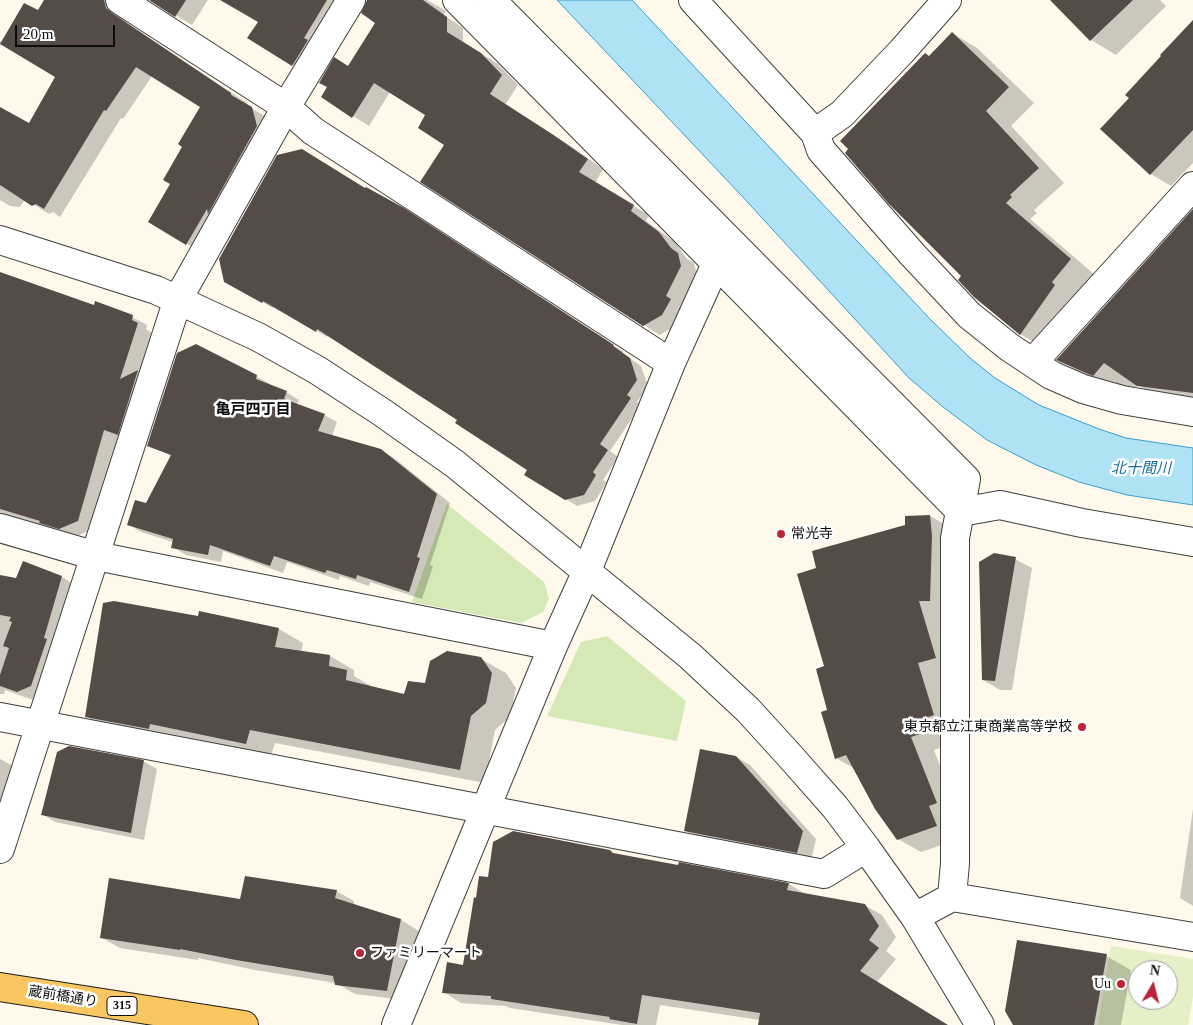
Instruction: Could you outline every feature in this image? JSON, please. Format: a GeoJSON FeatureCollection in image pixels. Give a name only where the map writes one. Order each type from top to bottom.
{"type":"FeatureCollection","features":[{"type":"Feature","properties":{"kind":"main road","name":"蔵前橋通り"},"geometry":{"type":"LineString","coordinates":[[0,987],[244,1025]]}},
{"type":"Feature","properties":{"kind":"street"},"geometry":{"type":"LineString","coordinates":[[120,0],[286,107],[313,131],[671,363]]}},
{"type":"Feature","properties":{"kind":"street"},"geometry":{"type":"LineString","coordinates":[[0,849],[178,299],[286,107],[351,0]]}},
{"type":"Feature","properties":{"kind":"street"},"geometry":{"type":"LineString","coordinates":[[457,0],[961,512]]}},
{"type":"Feature","properties":{"kind":"street"},"geometry":{"type":"LineString","coordinates":[[491,0],[966,479],[955,538],[955,863],[952,897]]}},
{"type":"Feature","properties":{"kind":"street"},"geometry":{"type":"LineString","coordinates":[[693,0],[815,133],[821,150],[969,316],[1051,375],[1083,389],[1122,400],[1193,412]]}},
{"type":"Feature","properties":{"kind":"street"},"geometry":{"type":"LineString","coordinates":[[815,133],[842,114],[947,0]]}},
{"type":"Feature","properties":{"kind":"street"},"geometry":{"type":"LineString","coordinates":[[1033,362],[1193,186]]}},
{"type":"Feature","properties":{"kind":"street"},"geometry":{"type":"LineString","coordinates":[[0,240],[156,290],[258,337],[316,370],[383,413],[455,464],[586,573],[690,656],[748,710],[834,806],[866,848],[915,917],[980,1025]]}},
{"type":"Feature","properties":{"kind":"street"},"geometry":{"type":"LineString","coordinates":[[396,1025],[553,646],[586,573],[671,363],[716,264]]}},
{"type":"Feature","properties":{"kind":"street"},"geometry":{"type":"LineString","coordinates":[[961,512],[1000,506],[1082,523],[1193,542]]}},
{"type":"Feature","properties":{"kind":"street"},"geometry":{"type":"LineString","coordinates":[[0,528],[96,556],[553,646]]}},
{"type":"Feature","properties":{"kind":"street"},"geometry":{"type":"LineString","coordinates":[[0,717],[486,808],[824,874],[866,848]]}},
{"type":"Feature","properties":{"kind":"street"},"geometry":{"type":"LineString","coordinates":[[915,917],[952,897],[1193,937]]}},
{"type":"Feature","properties":{"kind":"green space"},"geometry":{"type":"Polygon","coordinates":[[[447,504],[544,582],[549,599],[543,612],[521,623],[412,602],[447,504]]]}},
{"type":"Feature","properties":{"kind":"green space"},"geometry":{"type":"Polygon","coordinates":[[[607,636],[686,701],[677,741],[547,716],[581,642],[607,636]]]}},
{"type":"Feature","properties":{"kind":"green space","name":"Uu"},"geometry":{"type":"Polygon","coordinates":[[[1111,946],[1193,959],[1193,997],[1188,1025],[1098,1025],[1111,946]]]}},
{"type":"Feature","properties":{"kind":"water","name":"北十間川"},"geometry":{"type":"Polygon","coordinates":[[[557,0],[632,0],[930,319],[970,358],[995,378],[1039,405],[1099,429],[1126,438],[1193,448],[1193,505],[1127,495],[1079,482],[1036,465],[987,440],[943,407],[909,378],[740,194],[557,0]]]}},
{"type":"Feature","properties":{"kind":"building"},"geometry":{"type":"Polygon","coordinates":[[[44,0],[104,0],[106,8],[112,13],[231,93],[231,95],[252,107],[257,126],[208,214],[207,209],[186,245],[148,222],[170,184],[163,180],[182,147],[178,144],[200,107],[136,67],[106,111],[104,110],[44,209],[36,204],[32,206],[0,185],[0,107],[29,123],[55,77],[0,44],[24,3],[38,10],[44,0]]]}},
{"type":"Feature","properties":{"kind":"building"},"geometry":{"type":"Polygon","coordinates":[[[149,0],[186,0],[175,17],[149,0]]]}},
{"type":"Feature","properties":{"kind":"building"},"geometry":{"type":"Polygon","coordinates":[[[220,0],[327,0],[304,38],[308,40],[292,66],[247,38],[258,22],[220,0]]]}},
{"type":"Feature","properties":{"kind":"building"},"geometry":{"type":"Polygon","coordinates":[[[367,0],[423,0],[447,17],[447,32],[481,53],[502,75],[490,94],[588,159],[579,172],[634,205],[631,211],[659,232],[671,248],[678,253],[681,266],[666,296],[671,299],[662,315],[643,326],[420,182],[444,145],[418,128],[425,115],[374,83],[352,118],[321,97],[327,87],[319,83],[334,57],[348,66],[375,23],[361,13],[367,0]]]}},
{"type":"Feature","properties":{"kind":"building"},"geometry":{"type":"Polygon","coordinates":[[[1050,0],[1133,0],[1090,41],[1050,0]]]}},
{"type":"Feature","properties":{"kind":"building"},"geometry":{"type":"Polygon","coordinates":[[[1193,20],[1193,130],[1150,175],[1100,129],[1129,98],[1125,95],[1193,20]]]}},
{"type":"Feature","properties":{"kind":"building"},"geometry":{"type":"Polygon","coordinates":[[[952,32],[1009,87],[986,111],[1039,168],[1010,195],[1012,197],[1006,203],[1071,259],[1052,282],[1055,285],[1020,335],[974,297],[958,280],[961,276],[888,203],[845,153],[848,149],[840,141],[925,53],[929,56],[952,32]]]}},
{"type":"Feature","properties":{"kind":"building"},"geometry":{"type":"Polygon","coordinates":[[[302,149],[365,188],[404,208],[614,345],[630,358],[637,380],[627,395],[631,398],[600,444],[608,450],[593,472],[596,475],[584,495],[565,500],[524,475],[527,470],[455,423],[457,420],[317,329],[316,332],[263,301],[262,303],[224,282],[219,259],[277,155],[302,149]]]}},
{"type":"Feature","properties":{"kind":"building"},"geometry":{"type":"Polygon","coordinates":[[[1193,209],[1193,393],[1137,386],[1104,363],[1093,376],[1056,360],[1193,209]]]}},
{"type":"Feature","properties":{"kind":"building"},"geometry":{"type":"Polygon","coordinates":[[[0,272],[94,305],[95,301],[133,315],[132,320],[138,323],[120,379],[138,370],[118,435],[104,430],[78,521],[59,529],[0,509],[0,272]]]}},
{"type":"Feature","properties":{"kind":"building"},"geometry":{"type":"Polygon","coordinates":[[[196,344],[257,375],[256,379],[287,391],[284,399],[325,414],[318,431],[381,449],[437,494],[417,557],[420,558],[409,592],[357,575],[356,579],[327,570],[325,573],[274,556],[270,566],[210,545],[208,555],[171,548],[173,539],[127,525],[135,500],[146,503],[171,455],[147,446],[177,353],[196,344]]]}},
{"type":"Feature","properties":{"kind":"building"},"geometry":{"type":"Polygon","coordinates":[[[930,515],[932,536],[930,601],[919,601],[936,658],[918,663],[934,715],[917,721],[920,734],[911,737],[937,803],[929,806],[937,826],[897,840],[875,809],[846,755],[835,759],[821,712],[827,710],[816,669],[824,666],[797,574],[816,568],[812,551],[905,525],[905,516],[930,515]]]}},
{"type":"Feature","properties":{"kind":"building"},"geometry":{"type":"Polygon","coordinates":[[[994,553],[1016,557],[995,681],[982,680],[979,562],[994,553]]]}},
{"type":"Feature","properties":{"kind":"building"},"geometry":{"type":"Polygon","coordinates":[[[23,561],[62,576],[44,638],[47,639],[31,686],[17,692],[0,686],[0,675],[9,648],[3,646],[12,622],[9,621],[11,617],[0,615],[0,575],[16,578],[23,561]]]}},
{"type":"Feature","properties":{"kind":"building"},"geometry":{"type":"Polygon","coordinates":[[[114,601],[198,616],[199,611],[279,628],[275,647],[330,655],[329,666],[347,670],[346,680],[404,694],[408,681],[425,683],[430,661],[447,651],[481,657],[492,673],[486,703],[471,716],[460,770],[250,730],[246,744],[150,724],[149,729],[85,717],[103,603],[114,601]]]}},
{"type":"Feature","properties":{"kind":"building"},"geometry":{"type":"Polygon","coordinates":[[[69,746],[144,760],[131,833],[41,815],[57,752],[69,746]]]}},
{"type":"Feature","properties":{"kind":"building"},"geometry":{"type":"Polygon","coordinates":[[[700,749],[736,756],[803,831],[797,853],[684,831],[700,749]]]}},
{"type":"Feature","properties":{"kind":"building"},"geometry":{"type":"Polygon","coordinates":[[[513,831],[610,850],[613,853],[678,865],[679,862],[789,883],[787,890],[865,904],[879,926],[869,940],[879,948],[860,971],[948,1025],[758,1025],[760,1013],[642,995],[637,1024],[609,1019],[610,1017],[491,999],[491,996],[442,993],[447,962],[463,965],[479,876],[488,877],[493,842],[513,831]]]}},
{"type":"Feature","properties":{"kind":"building"},"geometry":{"type":"Polygon","coordinates":[[[245,876],[337,890],[335,898],[401,919],[387,991],[335,985],[333,976],[180,949],[100,938],[109,878],[240,899],[245,876]]]}},
{"type":"Feature","properties":{"kind":"building"},"geometry":{"type":"Polygon","coordinates":[[[1017,940],[1107,954],[1094,1025],[1013,1025],[1005,1011],[1017,940]]]}},
{"type":"Feature","properties":{"kind":"place","name":"常光寺"},"geometry":{"type":"Point","coordinates":[781,534]}},
{"type":"Feature","properties":{"kind":"place","name":"東京都立江東商業高等学校"},"geometry":{"type":"Point","coordinates":[1082,727]}},
{"type":"Feature","properties":{"kind":"place","name":"ファミリーマート"},"geometry":{"type":"Point","coordinates":[360,953]}},
{"type":"Feature","properties":{"kind":"place","name":"Uu"},"geometry":{"type":"Point","coordinates":[1121,984]}},
{"type":"Feature","properties":{"kind":"district","name":"亀戸四丁目"},"geometry":{"type":"Point","coordinates":[253,410]}}]}
